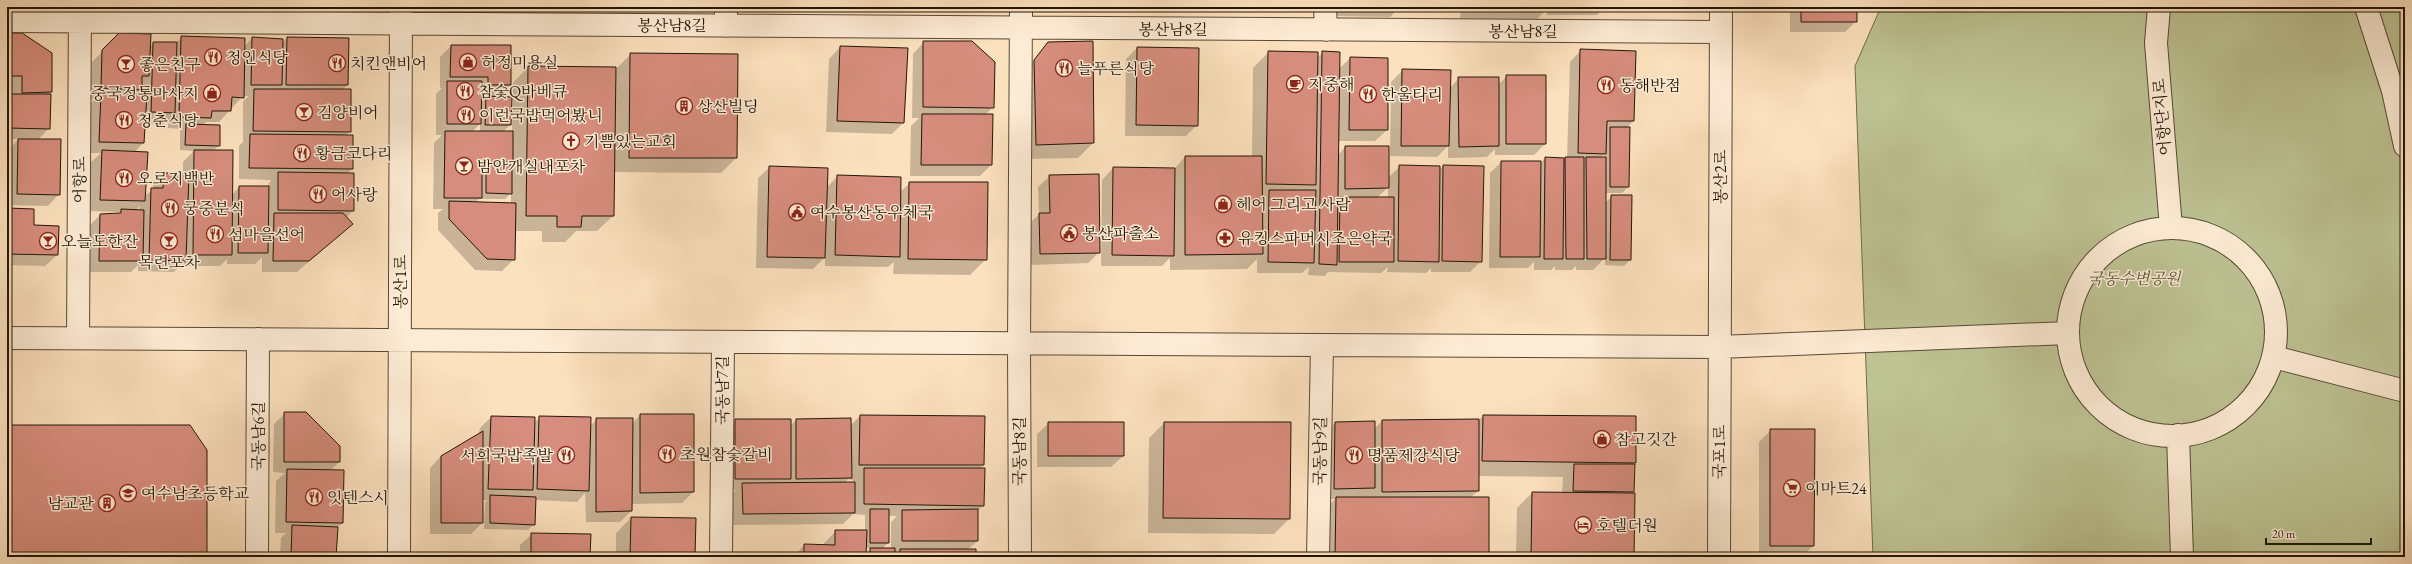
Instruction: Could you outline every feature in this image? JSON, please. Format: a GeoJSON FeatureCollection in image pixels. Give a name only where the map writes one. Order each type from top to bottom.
{"type":"FeatureCollection","features":[{"type":"Feature","properties":{"kind":"street"},"geometry":{"type":"LineString","coordinates":[[1326,7],[1326,30]]}},
{"type":"Feature","properties":{"kind":"street","name":"봉산2로"},"geometry":{"type":"LineString","coordinates":[[1720,347],[1721,7]]}},
{"type":"Feature","properties":{"kind":"street","name":"어항단지로"},"geometry":{"type":"LineString","coordinates":[[2159,7],[2156,43],[2171,228]]}},
{"type":"Feature","properties":{"kind":"street"},"geometry":{"type":"LineString","coordinates":[[2366,7],[2393,91],[2405,146]]}},
{"type":"Feature","properties":{"kind":"street","name":"봉산남8길"},"geometry":{"type":"LineString","coordinates":[[7,21],[80,14],[1021,17],[1326,30],[1721,32]]}},
{"type":"Feature","properties":{"kind":"street","name":"어항로"},"geometry":{"type":"LineString","coordinates":[[78,338],[80,14]]}},
{"type":"Feature","properties":{"kind":"street","name":"봉산1로"},"geometry":{"type":"LineString","coordinates":[[399,557],[401,15]]}},
{"type":"Feature","properties":{"kind":"street","name":"국동남8길"},"geometry":{"type":"LineString","coordinates":[[1020,557],[1018,345],[1021,17]]}},
{"type":"Feature","properties":{"kind":"street"},"geometry":{"type":"LineString","coordinates":[[2164,227],[2171,228],[2198,230],[2229,243],[2254,266],[2271,296],[2277,330],[2272,364],[2256,396],[2230,419],[2198,434],[2163,436],[2129,427],[2100,408],[2079,380],[2068,347],[2068,333],[2069,313],[2081,281],[2102,254],[2130,236],[2164,227]]}},
{"type":"Feature","properties":{"kind":"street"},"geometry":{"type":"LineString","coordinates":[[7,338],[1018,345],[1720,347],[2068,333]]}},
{"type":"Feature","properties":{"kind":"street","name":"국동남6길"},"geometry":{"type":"LineString","coordinates":[[257,557],[258,339]]}},
{"type":"Feature","properties":{"kind":"street","name":"국동남7길"},"geometry":{"type":"LineString","coordinates":[[721,557],[723,342]]}},
{"type":"Feature","properties":{"kind":"street","name":"국동남9길"},"geometry":{"type":"LineString","coordinates":[[1318,557],[1322,346]]}},
{"type":"Feature","properties":{"kind":"street","name":"국포1로"},"geometry":{"type":"LineString","coordinates":[[1719,557],[1720,347]]}},
{"type":"Feature","properties":{"kind":"street"},"geometry":{"type":"LineString","coordinates":[[2274,357],[2405,391]]}},
{"type":"Feature","properties":{"kind":"street"},"geometry":{"type":"LineString","coordinates":[[2178,435],[2182,557]]}},
{"type":"Feature","properties":{"kind":"green space","name":"국동수변공원"},"geometry":{"type":"Polygon","coordinates":[[[1881,7],[2405,7],[2405,557],[1873,557],[1855,66],[1881,7]]]}},
{"type":"Feature","properties":{"kind":"building"},"geometry":{"type":"Polygon","coordinates":[[[1801,7],[1857,7],[1857,22],[1801,22],[1801,7]]]}},
{"type":"Feature","properties":{"kind":"building"},"geometry":{"type":"Polygon","coordinates":[[[7,33],[22,33],[52,53],[52,92],[22,93],[22,76],[7,76],[7,33]]]}},
{"type":"Feature","properties":{"kind":"building"},"geometry":{"type":"Polygon","coordinates":[[[119,33],[151,34],[149,76],[142,76],[142,90],[101,88],[102,50],[119,33]]]}},
{"type":"Feature","properties":{"kind":"building"},"geometry":{"type":"Polygon","coordinates":[[[181,36],[245,38],[244,98],[232,97],[231,111],[212,111],[211,118],[179,117],[181,36]]]}},
{"type":"Feature","properties":{"kind":"building"},"geometry":{"type":"Polygon","coordinates":[[[252,37],[283,39],[282,85],[251,85],[252,37]]]}},
{"type":"Feature","properties":{"kind":"building"},"geometry":{"type":"Polygon","coordinates":[[[287,37],[349,38],[348,85],[286,85],[287,37]]]}},
{"type":"Feature","properties":{"kind":"building"},"geometry":{"type":"Polygon","coordinates":[[[923,41],[972,41],[995,62],[994,108],[923,107],[923,41]]]}},
{"type":"Feature","properties":{"kind":"building"},"geometry":{"type":"Polygon","coordinates":[[[1093,41],[1094,143],[1036,145],[1034,60],[1048,42],[1093,41]]]}},
{"type":"Feature","properties":{"kind":"building"},"geometry":{"type":"Polygon","coordinates":[[[153,42],[177,42],[175,113],[151,112],[153,42]]]}},
{"type":"Feature","properties":{"kind":"building"},"geometry":{"type":"Polygon","coordinates":[[[451,45],[511,45],[511,85],[488,85],[488,77],[450,77],[451,45]]]}},
{"type":"Feature","properties":{"kind":"building"},"geometry":{"type":"Polygon","coordinates":[[[840,46],[908,48],[904,123],[837,121],[840,46]]]}},
{"type":"Feature","properties":{"kind":"building"},"geometry":{"type":"Polygon","coordinates":[[[1137,47],[1199,48],[1198,126],[1136,125],[1137,47]]]}},
{"type":"Feature","properties":{"kind":"building"},"geometry":{"type":"Polygon","coordinates":[[[1580,49],[1636,51],[1634,121],[1607,121],[1606,154],[1578,153],[1580,49]]]}},
{"type":"Feature","properties":{"kind":"building"},"geometry":{"type":"Polygon","coordinates":[[[1268,51],[1318,52],[1316,185],[1266,184],[1268,51]]]}},
{"type":"Feature","properties":{"kind":"building"},"geometry":{"type":"Polygon","coordinates":[[[1322,51],[1340,52],[1337,265],[1319,264],[1322,51]]]}},
{"type":"Feature","properties":{"kind":"building","name":"상산빌딩"},"geometry":{"type":"Polygon","coordinates":[[[630,53],[738,54],[737,158],[629,158],[630,53]]]}},
{"type":"Feature","properties":{"kind":"building"},"geometry":{"type":"Polygon","coordinates":[[[1350,57],[1388,58],[1388,130],[1349,130],[1350,57]]]}},
{"type":"Feature","properties":{"kind":"building","name":"기쁨있는교회"},"geometry":{"type":"Polygon","coordinates":[[[528,66],[616,67],[614,216],[582,216],[581,227],[557,227],[557,216],[526,216],[528,66]]]}},
{"type":"Feature","properties":{"kind":"building"},"geometry":{"type":"Polygon","coordinates":[[[1402,69],[1451,70],[1449,146],[1401,146],[1402,69]]]}},
{"type":"Feature","properties":{"kind":"building"},"geometry":{"type":"Polygon","coordinates":[[[1506,75],[1546,75],[1546,144],[1506,144],[1506,75]]]}},
{"type":"Feature","properties":{"kind":"building"},"geometry":{"type":"Polygon","coordinates":[[[1458,77],[1499,77],[1499,146],[1459,147],[1458,77]]]}},
{"type":"Feature","properties":{"kind":"building"},"geometry":{"type":"Polygon","coordinates":[[[447,81],[482,81],[481,124],[447,124],[447,81]]]}},
{"type":"Feature","properties":{"kind":"building"},"geometry":{"type":"Polygon","coordinates":[[[254,89],[351,89],[351,132],[253,131],[254,89]]]}},
{"type":"Feature","properties":{"kind":"building"},"geometry":{"type":"Polygon","coordinates":[[[101,92],[147,94],[144,143],[99,142],[101,92]]]}},
{"type":"Feature","properties":{"kind":"building"},"geometry":{"type":"Polygon","coordinates":[[[7,94],[51,94],[50,129],[7,128],[7,94]]]}},
{"type":"Feature","properties":{"kind":"building"},"geometry":{"type":"Polygon","coordinates":[[[486,96],[512,97],[511,125],[485,125],[486,96]]]}},
{"type":"Feature","properties":{"kind":"building"},"geometry":{"type":"Polygon","coordinates":[[[922,114],[993,114],[992,165],[921,165],[922,114]]]}},
{"type":"Feature","properties":{"kind":"building"},"geometry":{"type":"Polygon","coordinates":[[[186,124],[220,125],[220,146],[185,145],[186,124]]]}},
{"type":"Feature","properties":{"kind":"building"},"geometry":{"type":"Polygon","coordinates":[[[1610,127],[1630,127],[1629,187],[1610,187],[1610,127]]]}},
{"type":"Feature","properties":{"kind":"building"},"geometry":{"type":"Polygon","coordinates":[[[445,131],[513,131],[513,162],[482,162],[482,198],[444,198],[445,131]]]}},
{"type":"Feature","properties":{"kind":"building"},"geometry":{"type":"Polygon","coordinates":[[[250,134],[353,135],[353,169],[249,168],[250,134]]]}},
{"type":"Feature","properties":{"kind":"building"},"geometry":{"type":"Polygon","coordinates":[[[18,139],[61,139],[60,195],[17,194],[18,139]]]}},
{"type":"Feature","properties":{"kind":"building"},"geometry":{"type":"Polygon","coordinates":[[[1345,146],[1389,146],[1389,188],[1345,189],[1345,146]]]}},
{"type":"Feature","properties":{"kind":"building"},"geometry":{"type":"Polygon","coordinates":[[[102,150],[148,152],[145,201],[100,200],[102,150]]]}},
{"type":"Feature","properties":{"kind":"building"},"geometry":{"type":"Polygon","coordinates":[[[194,150],[233,150],[232,255],[193,255],[194,150]]]}},
{"type":"Feature","properties":{"kind":"building"},"geometry":{"type":"Polygon","coordinates":[[[1185,156],[1262,156],[1263,254],[1185,255],[1185,156]]]}},
{"type":"Feature","properties":{"kind":"building"},"geometry":{"type":"Polygon","coordinates":[[[1545,157],[1564,158],[1563,259],[1544,259],[1545,157]]]}},
{"type":"Feature","properties":{"kind":"building"},"geometry":{"type":"Polygon","coordinates":[[[1565,157],[1584,157],[1584,259],[1566,259],[1565,157]]]}},
{"type":"Feature","properties":{"kind":"building"},"geometry":{"type":"Polygon","coordinates":[[[1586,157],[1606,157],[1606,259],[1587,259],[1586,157]]]}},
{"type":"Feature","properties":{"kind":"building"},"geometry":{"type":"Polygon","coordinates":[[[1501,161],[1541,161],[1540,257],[1500,257],[1501,161]]]}},
{"type":"Feature","properties":{"kind":"building"},"geometry":{"type":"Polygon","coordinates":[[[486,165],[512,165],[512,194],[486,193],[486,165]]]}},
{"type":"Feature","properties":{"kind":"building"},"geometry":{"type":"Polygon","coordinates":[[[1399,165],[1440,166],[1439,262],[1398,261],[1399,165]]]}},
{"type":"Feature","properties":{"kind":"building"},"geometry":{"type":"Polygon","coordinates":[[[1443,165],[1484,166],[1482,262],[1442,261],[1443,165]]]}},
{"type":"Feature","properties":{"kind":"building","name":"여수봉산동우체국"},"geometry":{"type":"Polygon","coordinates":[[[769,166],[828,168],[825,258],[767,257],[769,166]]]}},
{"type":"Feature","properties":{"kind":"building"},"geometry":{"type":"Polygon","coordinates":[[[1113,167],[1175,168],[1174,256],[1112,255],[1113,167]]]}},
{"type":"Feature","properties":{"kind":"building"},"geometry":{"type":"Polygon","coordinates":[[[278,172],[354,173],[354,211],[278,210],[278,172]]]}},
{"type":"Feature","properties":{"kind":"building"},"geometry":{"type":"Polygon","coordinates":[[[164,173],[189,173],[186,261],[149,260],[151,188],[163,188],[164,173]]]}},
{"type":"Feature","properties":{"kind":"building","name":"봉산파출소"},"geometry":{"type":"Polygon","coordinates":[[[1099,174],[1100,253],[1040,254],[1039,213],[1050,213],[1049,175],[1099,174]]]}},
{"type":"Feature","properties":{"kind":"building"},"geometry":{"type":"Polygon","coordinates":[[[837,175],[901,177],[900,257],[835,255],[837,175]]]}},
{"type":"Feature","properties":{"kind":"building"},"geometry":{"type":"Polygon","coordinates":[[[909,182],[988,182],[987,260],[908,259],[909,182]]]}},
{"type":"Feature","properties":{"kind":"building"},"geometry":{"type":"Polygon","coordinates":[[[239,186],[269,186],[268,253],[238,253],[239,186]]]}},
{"type":"Feature","properties":{"kind":"building"},"geometry":{"type":"Polygon","coordinates":[[[1269,190],[1316,190],[1314,263],[1268,262],[1269,190]]]}},
{"type":"Feature","properties":{"kind":"building"},"geometry":{"type":"Polygon","coordinates":[[[1611,195],[1632,195],[1631,260],[1610,260],[1611,195]]]}},
{"type":"Feature","properties":{"kind":"building"},"geometry":{"type":"Polygon","coordinates":[[[1340,197],[1394,197],[1394,262],[1339,262],[1340,197]]]}},
{"type":"Feature","properties":{"kind":"building"},"geometry":{"type":"Polygon","coordinates":[[[449,201],[516,203],[515,260],[487,259],[449,219],[449,201]]]}},
{"type":"Feature","properties":{"kind":"building"},"geometry":{"type":"Polygon","coordinates":[[[7,208],[34,209],[34,225],[59,226],[58,255],[7,254],[7,208]]]}},
{"type":"Feature","properties":{"kind":"building"},"geometry":{"type":"Polygon","coordinates":[[[121,209],[144,210],[143,261],[99,261],[100,214],[121,213],[121,209]]]}},
{"type":"Feature","properties":{"kind":"building"},"geometry":{"type":"Polygon","coordinates":[[[274,213],[343,213],[353,224],[309,261],[273,261],[274,213]]]}},
{"type":"Feature","properties":{"kind":"building"},"geometry":{"type":"Polygon","coordinates":[[[284,412],[306,412],[340,446],[340,462],[284,462],[284,412]]]}},
{"type":"Feature","properties":{"kind":"building"},"geometry":{"type":"Polygon","coordinates":[[[640,414],[694,414],[694,492],[640,493],[640,414]]]}},
{"type":"Feature","properties":{"kind":"building"},"geometry":{"type":"Polygon","coordinates":[[[860,415],[985,416],[984,465],[859,465],[860,415]]]}},
{"type":"Feature","properties":{"kind":"building"},"geometry":{"type":"Polygon","coordinates":[[[1483,415],[1636,416],[1636,463],[1482,461],[1483,415]]]}},
{"type":"Feature","properties":{"kind":"building"},"geometry":{"type":"Polygon","coordinates":[[[491,416],[535,417],[533,490],[488,489],[491,416]]]}},
{"type":"Feature","properties":{"kind":"building"},"geometry":{"type":"Polygon","coordinates":[[[539,416],[591,417],[589,491],[537,489],[539,416]]]}},
{"type":"Feature","properties":{"kind":"building"},"geometry":{"type":"Polygon","coordinates":[[[596,418],[633,418],[632,511],[596,512],[596,418]]]}},
{"type":"Feature","properties":{"kind":"building"},"geometry":{"type":"Polygon","coordinates":[[[851,418],[852,478],[796,479],[796,419],[851,418]]]}},
{"type":"Feature","properties":{"kind":"building"},"geometry":{"type":"Polygon","coordinates":[[[735,419],[791,419],[791,479],[735,479],[735,419]]]}},
{"type":"Feature","properties":{"kind":"building"},"geometry":{"type":"Polygon","coordinates":[[[1479,419],[1479,491],[1382,492],[1382,420],[1479,419]]]}},
{"type":"Feature","properties":{"kind":"building"},"geometry":{"type":"Polygon","coordinates":[[[1375,421],[1375,488],[1334,489],[1335,422],[1375,421]]]}},
{"type":"Feature","properties":{"kind":"building"},"geometry":{"type":"Polygon","coordinates":[[[1048,422],[1124,422],[1124,456],[1048,456],[1048,422]]]}},
{"type":"Feature","properties":{"kind":"building"},"geometry":{"type":"Polygon","coordinates":[[[1164,422],[1291,422],[1290,519],[1163,518],[1164,422]]]}},
{"type":"Feature","properties":{"kind":"building","name":"여수남초등학교"},"geometry":{"type":"Polygon","coordinates":[[[9,425],[190,425],[207,450],[207,557],[7,557],[7,427],[9,425]]]}},
{"type":"Feature","properties":{"kind":"building"},"geometry":{"type":"Polygon","coordinates":[[[1770,429],[1815,429],[1814,546],[1770,546],[1770,429]]]}},
{"type":"Feature","properties":{"kind":"building"},"geometry":{"type":"Polygon","coordinates":[[[483,431],[483,523],[441,523],[441,456],[483,431]]]}},
{"type":"Feature","properties":{"kind":"building"},"geometry":{"type":"Polygon","coordinates":[[[1574,464],[1635,464],[1634,492],[1573,491],[1574,464]]]}},
{"type":"Feature","properties":{"kind":"building"},"geometry":{"type":"Polygon","coordinates":[[[864,468],[985,468],[984,506],[864,504],[864,468]]]}},
{"type":"Feature","properties":{"kind":"building"},"geometry":{"type":"Polygon","coordinates":[[[287,469],[344,470],[343,523],[286,522],[287,469]]]}},
{"type":"Feature","properties":{"kind":"building"},"geometry":{"type":"Polygon","coordinates":[[[855,482],[855,513],[743,514],[742,483],[855,482]]]}},
{"type":"Feature","properties":{"kind":"building","name":"호텔더원"},"geometry":{"type":"Polygon","coordinates":[[[1532,492],[1635,493],[1634,557],[1531,557],[1532,492]]]}},
{"type":"Feature","properties":{"kind":"building"},"geometry":{"type":"Polygon","coordinates":[[[490,495],[536,497],[535,525],[490,523],[490,495]]]}},
{"type":"Feature","properties":{"kind":"building"},"geometry":{"type":"Polygon","coordinates":[[[1336,497],[1489,497],[1489,557],[1335,557],[1336,497]]]}},
{"type":"Feature","properties":{"kind":"building"},"geometry":{"type":"Polygon","coordinates":[[[870,509],[889,509],[889,543],[870,543],[870,509]]]}},
{"type":"Feature","properties":{"kind":"building"},"geometry":{"type":"Polygon","coordinates":[[[978,509],[978,541],[902,541],[902,510],[978,509]]]}},
{"type":"Feature","properties":{"kind":"building"},"geometry":{"type":"Polygon","coordinates":[[[631,517],[696,518],[695,557],[630,557],[631,517]]]}},
{"type":"Feature","properties":{"kind":"building"},"geometry":{"type":"Polygon","coordinates":[[[292,525],[338,527],[336,557],[291,557],[292,525]]]}},
{"type":"Feature","properties":{"kind":"building"},"geometry":{"type":"Polygon","coordinates":[[[835,530],[867,530],[866,557],[804,557],[804,544],[835,545],[835,530]]]}},
{"type":"Feature","properties":{"kind":"building"},"geometry":{"type":"Polygon","coordinates":[[[531,533],[591,534],[590,557],[531,557],[531,533]]]}},
{"type":"Feature","properties":{"kind":"building"},"geometry":{"type":"Polygon","coordinates":[[[870,548],[895,548],[895,557],[870,557],[870,548]]]}},
{"type":"Feature","properties":{"kind":"building"},"geometry":{"type":"Polygon","coordinates":[[[900,549],[976,549],[976,557],[900,557],[900,549]]]}},
{"type":"Feature","properties":{"kind":"place","name":"청인식당"},"geometry":{"type":"Point","coordinates":[213,57]}},
{"type":"Feature","properties":{"kind":"place","name":"허정미용실"},"geometry":{"type":"Point","coordinates":[468,62]}},
{"type":"Feature","properties":{"kind":"place","name":"치킨앤비어"},"geometry":{"type":"Point","coordinates":[337,63]}},
{"type":"Feature","properties":{"kind":"place","name":"좋은친구"},"geometry":{"type":"Point","coordinates":[126,64]}},
{"type":"Feature","properties":{"kind":"place","name":"늘푸른식당"},"geometry":{"type":"Point","coordinates":[1064,68]}},
{"type":"Feature","properties":{"kind":"place","name":"지중해"},"geometry":{"type":"Point","coordinates":[1295,84]}},
{"type":"Feature","properties":{"kind":"place","name":"동해반점"},"geometry":{"type":"Point","coordinates":[1606,85]}},
{"type":"Feature","properties":{"kind":"place","name":"참숯Q바베큐"},"geometry":{"type":"Point","coordinates":[465,91]}},
{"type":"Feature","properties":{"kind":"place","name":"중국정통마사지"},"geometry":{"type":"Point","coordinates":[212,93]}},
{"type":"Feature","properties":{"kind":"place","name":"한울타리"},"geometry":{"type":"Point","coordinates":[1368,94]}},
{"type":"Feature","properties":{"kind":"place","name":"상산빌딩"},"geometry":{"type":"Point","coordinates":[684,106]}},
{"type":"Feature","properties":{"kind":"place","name":"김양비어"},"geometry":{"type":"Point","coordinates":[304,112]}},
{"type":"Feature","properties":{"kind":"place","name":"이런국밥먹어봤니"},"geometry":{"type":"Point","coordinates":[466,115]}},
{"type":"Feature","properties":{"kind":"place","name":"청춘식당"},"geometry":{"type":"Point","coordinates":[124,120]}},
{"type":"Feature","properties":{"kind":"place","name":"기쁨있는교회"},"geometry":{"type":"Point","coordinates":[571,141]}},
{"type":"Feature","properties":{"kind":"place","name":"황금코다리"},"geometry":{"type":"Point","coordinates":[302,153]}},
{"type":"Feature","properties":{"kind":"place","name":"밤안개실내포차"},"geometry":{"type":"Point","coordinates":[464,166]}},
{"type":"Feature","properties":{"kind":"place","name":"오로지백반"},"geometry":{"type":"Point","coordinates":[124,178]}},
{"type":"Feature","properties":{"kind":"place","name":"어사랑"},"geometry":{"type":"Point","coordinates":[318,194]}},
{"type":"Feature","properties":{"kind":"place","name":"헤어 그리고 사람"},"geometry":{"type":"Point","coordinates":[1223,204]}},
{"type":"Feature","properties":{"kind":"place","name":"궁중분식"},"geometry":{"type":"Point","coordinates":[170,208]}},
{"type":"Feature","properties":{"kind":"place","name":"여수봉산동우체국"},"geometry":{"type":"Point","coordinates":[797,212]}},
{"type":"Feature","properties":{"kind":"place","name":"봉산파출소"},"geometry":{"type":"Point","coordinates":[1069,233]}},
{"type":"Feature","properties":{"kind":"place","name":"섬마을선어"},"geometry":{"type":"Point","coordinates":[215,234]}},
{"type":"Feature","properties":{"kind":"place","name":"유킹스파머시조은약국"},"geometry":{"type":"Point","coordinates":[1225,238]}},
{"type":"Feature","properties":{"kind":"place","name":"오늘도한잔"},"geometry":{"type":"Point","coordinates":[48,241]}},
{"type":"Feature","properties":{"kind":"place","name":"목련포차"},"geometry":{"type":"Point","coordinates":[169,241]}},
{"type":"Feature","properties":{"kind":"place","name":"참고깃간"},"geometry":{"type":"Point","coordinates":[1602,439]}},
{"type":"Feature","properties":{"kind":"place","name":"초원참숯갈비"},"geometry":{"type":"Point","coordinates":[667,454]}},
{"type":"Feature","properties":{"kind":"place","name":"서희국밥족발"},"geometry":{"type":"Point","coordinates":[566,455]}},
{"type":"Feature","properties":{"kind":"place","name":"명품제강식당"},"geometry":{"type":"Point","coordinates":[1354,455]}},
{"type":"Feature","properties":{"kind":"place","name":"이마트24"},"geometry":{"type":"Point","coordinates":[1792,488]}},
{"type":"Feature","properties":{"kind":"place","name":"여수남초등학교"},"geometry":{"type":"Point","coordinates":[128,493]}},
{"type":"Feature","properties":{"kind":"place","name":"잇텐스시"},"geometry":{"type":"Point","coordinates":[314,497]}},
{"type":"Feature","properties":{"kind":"place","name":"남교관"},"geometry":{"type":"Point","coordinates":[107,503]}},
{"type":"Feature","properties":{"kind":"place","name":"호텔더원"},"geometry":{"type":"Point","coordinates":[1583,525]}}]}
